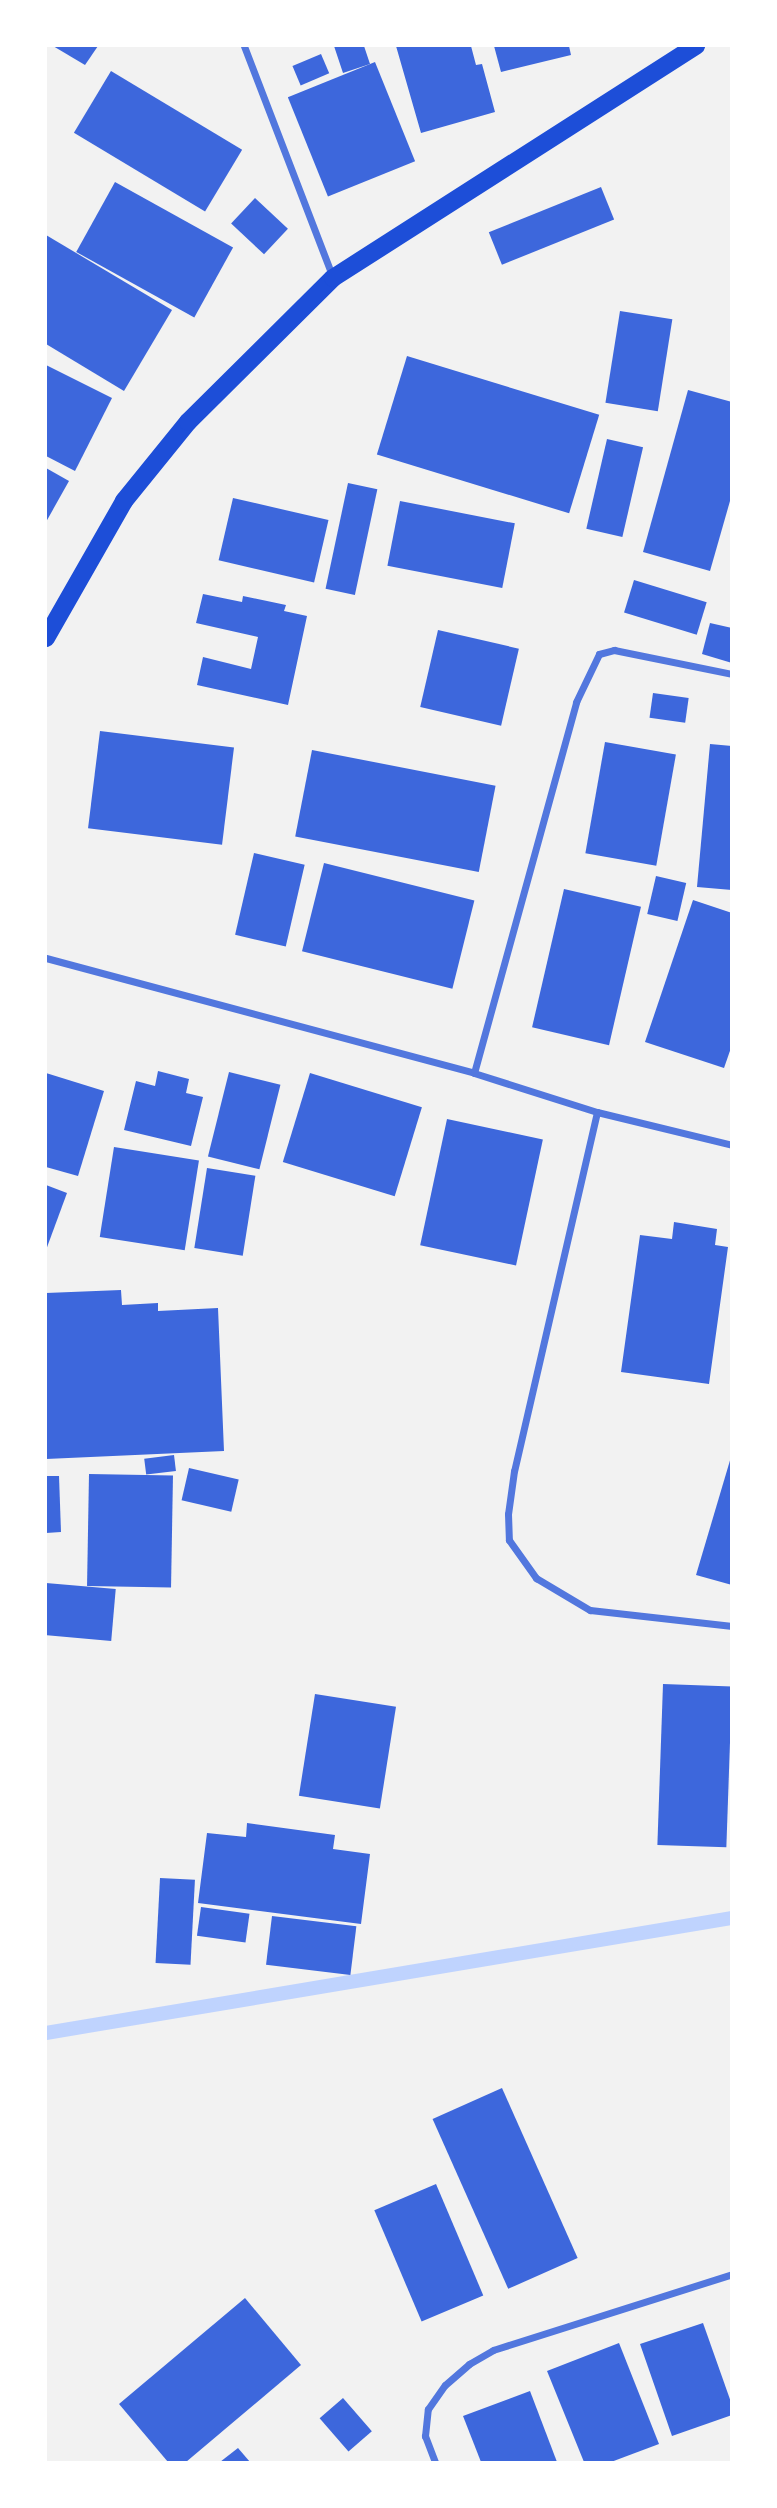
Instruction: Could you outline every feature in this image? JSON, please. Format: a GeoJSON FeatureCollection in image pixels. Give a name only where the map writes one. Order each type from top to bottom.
{"type":"FeatureCollection","features":[{"type":"Feature","properties":{"kind":"main road"},"geometry":{"type":"LineString","coordinates":[[46,638],[124,502],[188,422],[333,278],[695,46]]}},
{"type":"Feature","properties":{"kind":"street"},"geometry":{"type":"LineString","coordinates":[[244,46],[333,278]]}},
{"type":"Feature","properties":{"kind":"street"},"geometry":{"type":"LineString","coordinates":[[474,1073],[576,702],[600,654],[614,650],[732,674]]}},
{"type":"Feature","properties":{"kind":"street"},"geometry":{"type":"LineString","coordinates":[[46,958],[474,1073],[597,1112],[732,1144]]}},
{"type":"Feature","properties":{"kind":"street"},"geometry":{"type":"LineString","coordinates":[[597,1112],[514,1471],[508,1514],[509,1540],[536,1578],[590,1610],[732,1626]]}},
{"type":"Feature","properties":{"kind":"street"},"geometry":{"type":"LineString","coordinates":[[435,2462],[425,2436],[428,2409],[445,2385],[469,2364],[493,2350],[732,2274]]}},
{"type":"Feature","properties":{"kind":"building"},"geometry":{"type":"Polygon","coordinates":[[[53,46],[98,46],[85,65],[53,46]]]}},
{"type":"Feature","properties":{"kind":"building"},"geometry":{"type":"Polygon","coordinates":[[[334,46],[364,46],[370,64],[343,73],[334,46]]]}},
{"type":"Feature","properties":{"kind":"building"},"geometry":{"type":"Polygon","coordinates":[[[396,46],[471,46],[476,65],[482,64],[495,112],[421,133],[396,46]]]}},
{"type":"Feature","properties":{"kind":"building"},"geometry":{"type":"Polygon","coordinates":[[[494,46],[569,46],[571,55],[501,72],[494,46]]]}},
{"type":"Feature","properties":{"kind":"building"},"geometry":{"type":"Polygon","coordinates":[[[321,54],[329,73],[301,85],[292,66],[321,54]]]}},
{"type":"Feature","properties":{"kind":"building"},"geometry":{"type":"Polygon","coordinates":[[[375,62],[415,161],[328,196],[288,97],[375,62]]]}},
{"type":"Feature","properties":{"kind":"building"},"geometry":{"type":"Polygon","coordinates":[[[111,71],[242,150],[205,212],[74,133],[111,71]]]}},
{"type":"Feature","properties":{"kind":"building"},"geometry":{"type":"Polygon","coordinates":[[[115,182],[233,247],[194,317],[76,252],[115,182]]]}},
{"type":"Feature","properties":{"kind":"building"},"geometry":{"type":"Polygon","coordinates":[[[601,187],[614,219],[502,265],[489,232],[601,187]]]}},
{"type":"Feature","properties":{"kind":"building"},"geometry":{"type":"Polygon","coordinates":[[[255,198],[288,229],[264,254],[231,224],[255,198]]]}},
{"type":"Feature","properties":{"kind":"building"},"geometry":{"type":"Polygon","coordinates":[[[46,235],[172,310],[124,391],[46,344],[46,235]]]}},
{"type":"Feature","properties":{"kind":"building"},"geometry":{"type":"Polygon","coordinates":[[[620,311],[672,319],[658,411],[605,403],[620,311]]]}},
{"type":"Feature","properties":{"kind":"building"},"geometry":{"type":"Polygon","coordinates":[[[407,356],[599,415],[569,513],[377,454],[407,356]]]}},
{"type":"Feature","properties":{"kind":"building"},"geometry":{"type":"Polygon","coordinates":[[[46,365],[112,398],[75,471],[46,456],[46,365]]]}},
{"type":"Feature","properties":{"kind":"building"},"geometry":{"type":"Polygon","coordinates":[[[688,390],[732,402],[732,494],[710,571],[643,552],[688,390]]]}},
{"type":"Feature","properties":{"kind":"building"},"geometry":{"type":"Polygon","coordinates":[[[607,439],[643,447],[622,537],[586,529],[607,439]]]}},
{"type":"Feature","properties":{"kind":"building"},"geometry":{"type":"Polygon","coordinates":[[[46,468],[69,481],[46,522],[46,468]]]}},
{"type":"Feature","properties":{"kind":"building"},"geometry":{"type":"Polygon","coordinates":[[[348,483],[377,489],[355,595],[326,589],[348,483]]]}},
{"type":"Feature","properties":{"kind":"building"},"geometry":{"type":"Polygon","coordinates":[[[233,498],[328,520],[314,582],[219,560],[233,498]]]}},
{"type":"Feature","properties":{"kind":"building"},"geometry":{"type":"Polygon","coordinates":[[[400,501],[515,523],[502,588],[387,566],[400,501]]]}},
{"type":"Feature","properties":{"kind":"building"},"geometry":{"type":"Polygon","coordinates":[[[634,580],[707,602],[697,635],[624,613],[634,580]]]}},
{"type":"Feature","properties":{"kind":"building"},"geometry":{"type":"Polygon","coordinates":[[[203,594],[242,602],[243,596],[286,605],[284,611],[307,616],[288,705],[197,685],[203,657],[251,669],[258,637],[196,623],[203,594]]]}},
{"type":"Feature","properties":{"kind":"building"},"geometry":{"type":"Polygon","coordinates":[[[710,623],[732,628],[732,663],[702,654],[710,623]]]}},
{"type":"Feature","properties":{"kind":"building"},"geometry":{"type":"Polygon","coordinates":[[[438,630],[519,649],[501,726],[420,707],[438,630]]]}},
{"type":"Feature","properties":{"kind":"building"},"geometry":{"type":"Polygon","coordinates":[[[653,693],[689,698],[685,723],[650,718],[653,693]]]}},
{"type":"Feature","properties":{"kind":"building"},"geometry":{"type":"Polygon","coordinates":[[[100,731],[234,747],[222,845],[88,828],[100,731]]]}},
{"type":"Feature","properties":{"kind":"building"},"geometry":{"type":"Polygon","coordinates":[[[605,742],[676,755],[656,866],[585,853],[605,742]]]}},
{"type":"Feature","properties":{"kind":"building"},"geometry":{"type":"Polygon","coordinates":[[[710,744],[732,746],[732,890],[697,887],[710,744]]]}},
{"type":"Feature","properties":{"kind":"building"},"geometry":{"type":"Polygon","coordinates":[[[312,750],[496,786],[479,872],[295,836],[312,750]]]}},
{"type":"Feature","properties":{"kind":"building"},"geometry":{"type":"Polygon","coordinates":[[[254,853],[305,865],[286,947],[235,935],[254,853]]]}},
{"type":"Feature","properties":{"kind":"building"},"geometry":{"type":"Polygon","coordinates":[[[324,863],[474,900],[452,989],[302,951],[324,863]]]}},
{"type":"Feature","properties":{"kind":"building"},"geometry":{"type":"Polygon","coordinates":[[[656,876],[686,883],[677,921],[647,914],[656,876]]]}},
{"type":"Feature","properties":{"kind":"building"},"geometry":{"type":"Polygon","coordinates":[[[564,889],[641,907],[609,1045],[532,1027],[564,889]]]}},
{"type":"Feature","properties":{"kind":"building"},"geometry":{"type":"Polygon","coordinates":[[[693,900],[732,913],[732,1045],[724,1068],[645,1042],[693,900]]]}},
{"type":"Feature","properties":{"kind":"building"},"geometry":{"type":"Polygon","coordinates":[[[158,1071],[189,1079],[186,1093],[203,1097],[191,1146],[124,1130],[136,1081],[155,1086],[158,1071]]]}},
{"type":"Feature","properties":{"kind":"building"},"geometry":{"type":"Polygon","coordinates":[[[229,1072],[280,1085],[259,1169],[208,1156],[229,1072]]]}},
{"type":"Feature","properties":{"kind":"building"},"geometry":{"type":"Polygon","coordinates":[[[46,1073],[104,1091],[78,1176],[46,1167],[46,1073]]]}},
{"type":"Feature","properties":{"kind":"building"},"geometry":{"type":"Polygon","coordinates":[[[310,1073],[422,1107],[395,1196],[283,1162],[310,1073]]]}},
{"type":"Feature","properties":{"kind":"building"},"geometry":{"type":"Polygon","coordinates":[[[447,1119],[543,1139],[516,1266],[420,1245],[447,1119]]]}},
{"type":"Feature","properties":{"kind":"building"},"geometry":{"type":"Polygon","coordinates":[[[114,1147],[199,1160],[185,1250],[100,1237],[114,1147]]]}},
{"type":"Feature","properties":{"kind":"building"},"geometry":{"type":"Polygon","coordinates":[[[207,1168],[255,1176],[243,1256],[194,1248],[207,1168]]]}},
{"type":"Feature","properties":{"kind":"building"},"geometry":{"type":"Polygon","coordinates":[[[46,1185],[67,1193],[46,1250],[46,1185]]]}},
{"type":"Feature","properties":{"kind":"building"},"geometry":{"type":"Polygon","coordinates":[[[674,1222],[717,1229],[715,1245],[728,1247],[709,1384],[621,1372],[640,1235],[672,1239],[674,1222]]]}},
{"type":"Feature","properties":{"kind":"building"},"geometry":{"type":"Polygon","coordinates":[[[121,1290],[122,1305],[158,1303],[158,1311],[218,1308],[224,1451],[46,1459],[46,1293],[121,1290]]]}},
{"type":"Feature","properties":{"kind":"building"},"geometry":{"type":"Polygon","coordinates":[[[174,1455],[176,1471],[146,1475],[144,1459],[174,1455]]]}},
{"type":"Feature","properties":{"kind":"building"},"geometry":{"type":"Polygon","coordinates":[[[732,1457],[732,1585],[696,1575],[732,1457]]]}},
{"type":"Feature","properties":{"kind":"building"},"geometry":{"type":"Polygon","coordinates":[[[189,1468],[239,1479],[231,1512],[182,1500],[189,1468]]]}},
{"type":"Feature","properties":{"kind":"building"},"geometry":{"type":"Polygon","coordinates":[[[89,1474],[173,1475],[171,1587],[87,1586],[89,1474]]]}},
{"type":"Feature","properties":{"kind":"building"},"geometry":{"type":"Polygon","coordinates":[[[46,1476],[59,1476],[61,1532],[46,1533],[46,1476]]]}},
{"type":"Feature","properties":{"kind":"building"},"geometry":{"type":"Polygon","coordinates":[[[46,1583],[116,1589],[111,1641],[46,1635],[46,1583]]]}},
{"type":"Feature","properties":{"kind":"building"},"geometry":{"type":"Polygon","coordinates":[[[663,1684],[732,1686],[726,1847],[657,1845],[663,1684]]]}},
{"type":"Feature","properties":{"kind":"building"},"geometry":{"type":"Polygon","coordinates":[[[315,1694],[396,1707],[380,1809],[299,1796],[315,1694]]]}},
{"type":"Feature","properties":{"kind":"building"},"geometry":{"type":"Polygon","coordinates":[[[247,1823],[335,1835],[333,1849],[370,1854],[361,1924],[198,1903],[207,1833],[246,1837],[247,1823]]]}},
{"type":"Feature","properties":{"kind":"building"},"geometry":{"type":"Polygon","coordinates":[[[160,1878],[195,1880],[191,1965],[156,1963],[160,1878]]]}},
{"type":"Feature","properties":{"kind":"building"},"geometry":{"type":"Polygon","coordinates":[[[201,1907],[250,1914],[245,1943],[197,1936],[201,1907]]]}},
{"type":"Feature","properties":{"kind":"building"},"geometry":{"type":"Polygon","coordinates":[[[272,1916],[356,1926],[350,1975],[266,1965],[272,1916]]]}},
{"type":"Feature","properties":{"kind":"building"},"geometry":{"type":"Polygon","coordinates":[[[502,2088],[578,2258],[508,2289],[433,2119],[502,2088]]]}},
{"type":"Feature","properties":{"kind":"building"},"geometry":{"type":"Polygon","coordinates":[[[436,2184],[483,2295],[422,2322],[374,2210],[436,2184]]]}},
{"type":"Feature","properties":{"kind":"building"},"geometry":{"type":"Polygon","coordinates":[[[245,2298],[301,2365],[186,2462],[168,2462],[119,2404],[245,2298]]]}},
{"type":"Feature","properties":{"kind":"building"},"geometry":{"type":"Polygon","coordinates":[[[703,2323],[732,2405],[732,2415],[672,2436],[640,2344],[703,2323]]]}},
{"type":"Feature","properties":{"kind":"building"},"geometry":{"type":"Polygon","coordinates":[[[619,2343],[659,2444],[611,2462],[584,2462],[547,2371],[619,2343]]]}},
{"type":"Feature","properties":{"kind":"building"},"geometry":{"type":"Polygon","coordinates":[[[530,2391],[557,2462],[481,2462],[463,2416],[530,2391]]]}},
{"type":"Feature","properties":{"kind":"building"},"geometry":{"type":"Polygon","coordinates":[[[343,2398],[372,2431],[348,2452],[320,2418],[343,2398]]]}},
{"type":"Feature","properties":{"kind":"building"},"geometry":{"type":"Polygon","coordinates":[[[238,2448],[250,2462],[220,2462],[238,2448]]]}},
{"type":"Feature","properties":{"kind":"waterway"},"geometry":{"type":"LineString","coordinates":[[46,2033],[732,1918]]}}]}
